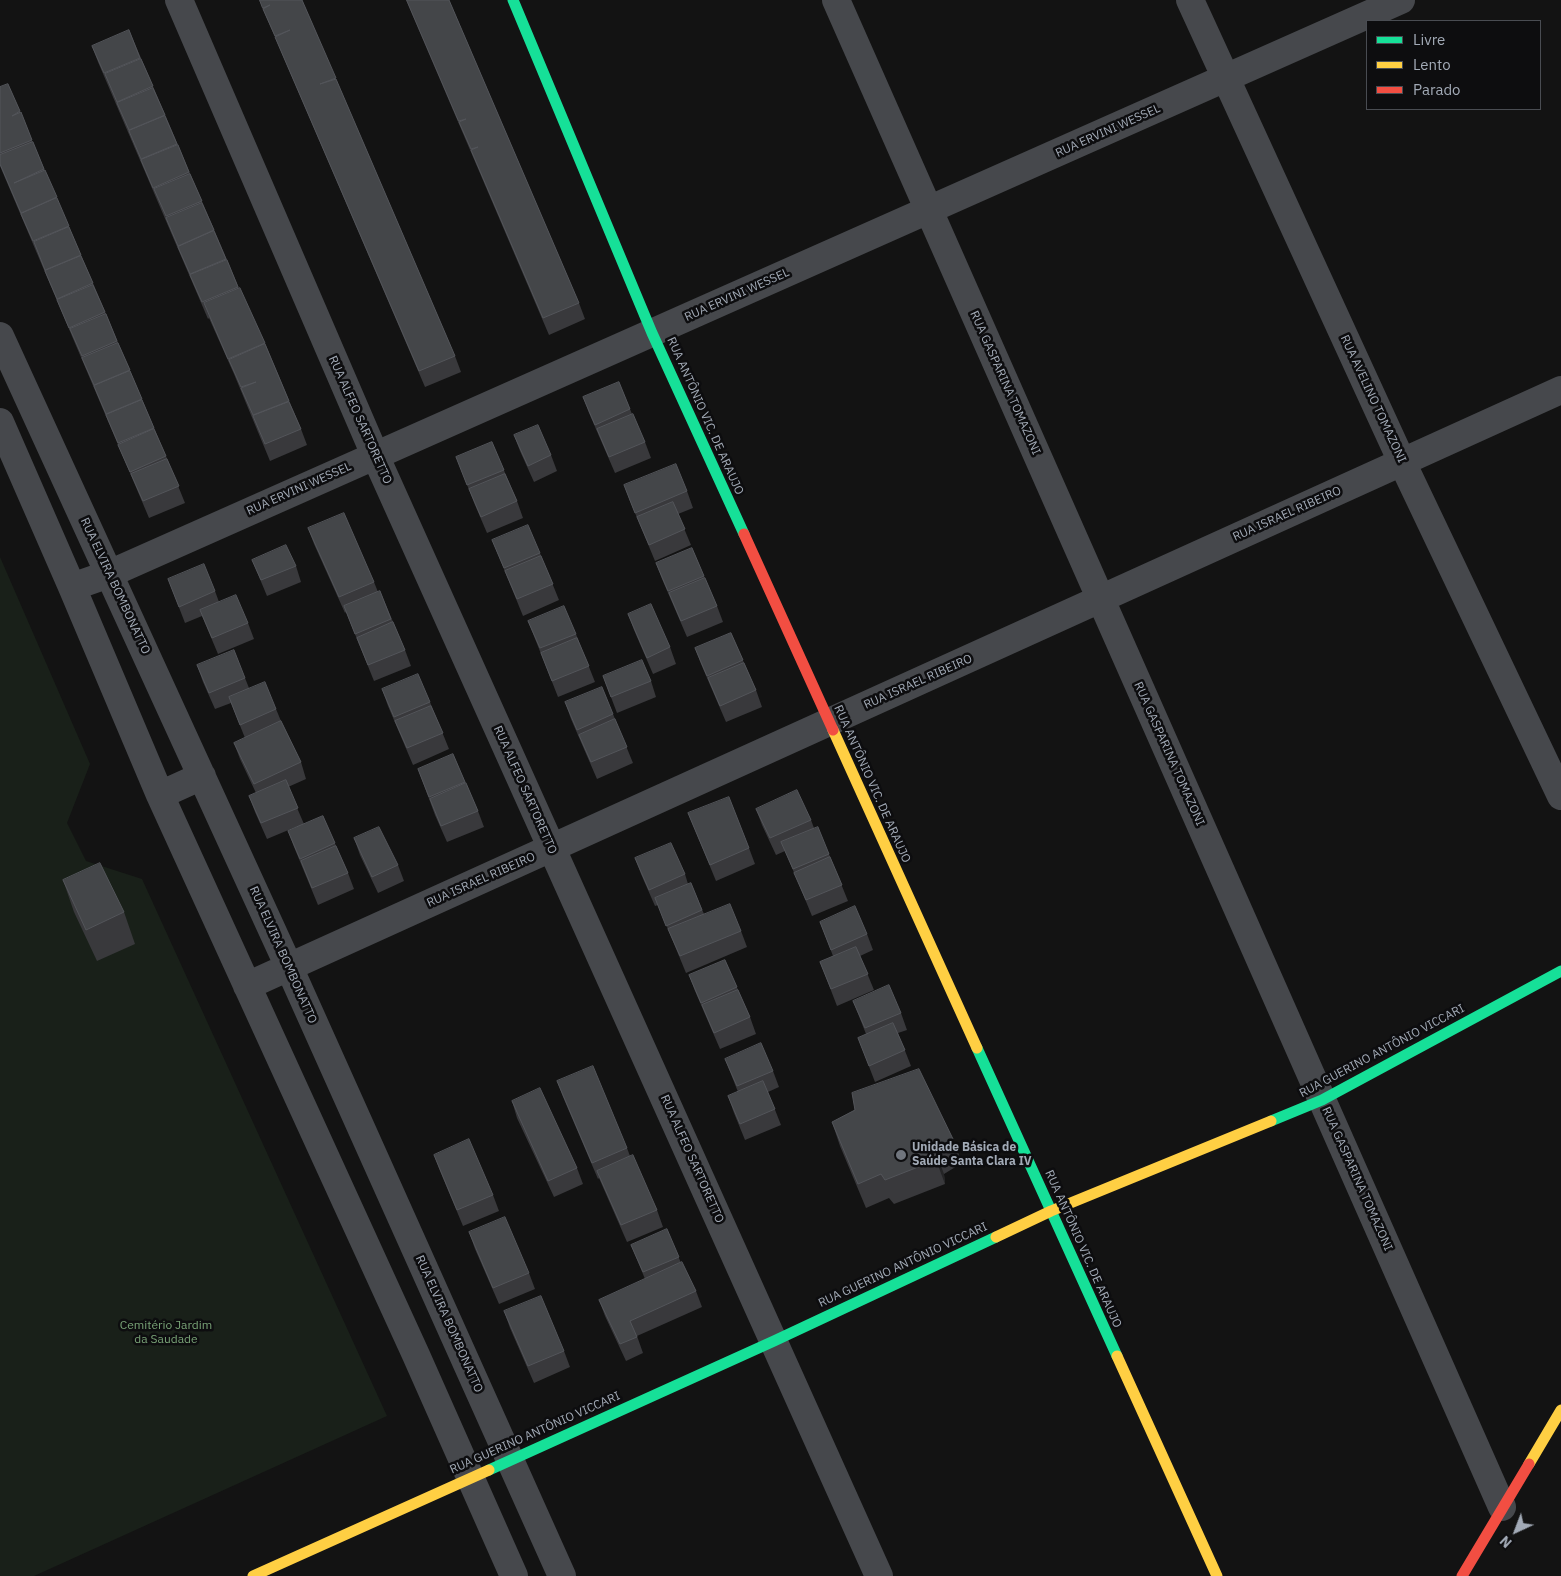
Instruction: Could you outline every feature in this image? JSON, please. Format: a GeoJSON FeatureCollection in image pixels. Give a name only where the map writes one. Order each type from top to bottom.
{"type":"FeatureCollection","features":[{"type":"Feature","properties":{"kind":"street","name":"RUA ALFEO SARTORETTO"},"geometry":{"type":"LineString","coordinates":[[179,0],[375,455],[879,1576]]}},
{"type":"Feature","properties":{"kind":"street","name":"RUA ANTÔNIO VIC. DE ARAUJO"},"geometry":{"type":"LineString","coordinates":[[512,0],[652,333],[1217,1576]]}},
{"type":"Feature","properties":{"kind":"street","name":"RUA GASPARINA TOMAZONI"},"geometry":{"type":"LineString","coordinates":[[836,0],[1502,1507]]}},
{"type":"Feature","properties":{"kind":"street","name":"RUA AVELINO TOMAZONI"},"geometry":{"type":"LineString","coordinates":[[1190,0],[1402,462],[1561,796]]}},
{"type":"Feature","properties":{"kind":"street","name":"RUA ERVINI WESSEL"},"geometry":{"type":"LineString","coordinates":[[72,587],[110,574],[1402,0]]}},
{"type":"Feature","properties":{"kind":"street","name":"RUA ELVIRA BOMBONATTO"},"geometry":{"type":"LineString","coordinates":[[0,336],[289,967],[562,1576]]}},
{"type":"Feature","properties":{"kind":"street","name":"RUA ISRAEL RIBEIRO"},"geometry":{"type":"LineString","coordinates":[[248,986],[1561,390]]}},
{"type":"Feature","properties":{"kind":"street"},"geometry":{"type":"LineString","coordinates":[[0,422],[160,794],[416,1355],[514,1576]]}},
{"type":"Feature","properties":{"kind":"street"},"geometry":{"type":"LineString","coordinates":[[160,794],[202,776]]}},
{"type":"Feature","properties":{"kind":"street","name":"RUA GUERINO ANTÔNIO VICCARI"},"geometry":{"type":"LineString","coordinates":[[253,1576],[774,1341],[1051,1211],[1322,1100],[1561,972]]}},
{"type":"Feature","properties":{"kind":"street"},"geometry":{"type":"LineString","coordinates":[[1462,1576],[1561,1410]]}},
{"type":"Feature","properties":{"kind":"green space","name":"Cemitério Jardim da Saudade"},"geometry":{"type":"Polygon","coordinates":[[[0,557],[90,764],[67,823],[86,861],[142,879],[387,1416],[34,1576],[0,1576],[0,557]]]}},
{"type":"Feature","properties":{"kind":"building"},"geometry":{"type":"Polygon","coordinates":[[[260,0],[302,0],[336,78],[320,84],[336,79],[455,356],[419,371],[275,37],[290,30],[275,36],[263,9],[270,5],[263,8],[260,0]]]}},
{"type":"Feature","properties":{"kind":"building"},"geometry":{"type":"Polygon","coordinates":[[[407,0],[449,0],[579,303],[543,318],[471,150],[478,147],[471,149],[459,122],[466,119],[459,121],[407,0]]]}},
{"type":"Feature","properties":{"kind":"building"},"geometry":{"type":"Polygon","coordinates":[[[129,30],[140,58],[104,73],[92,46],[129,30]]]}},
{"type":"Feature","properties":{"kind":"building"},"geometry":{"type":"Polygon","coordinates":[[[141,59],[153,86],[117,102],[105,74],[141,59]]]}},
{"type":"Feature","properties":{"kind":"building"},"geometry":{"type":"Polygon","coordinates":[[[8,84],[20,111],[12,116],[21,112],[32,140],[0,153],[0,87],[8,84]]]}},
{"type":"Feature","properties":{"kind":"building"},"geometry":{"type":"Polygon","coordinates":[[[153,88],[165,115],[129,130],[117,103],[153,88]]]}},
{"type":"Feature","properties":{"kind":"building"},"geometry":{"type":"Polygon","coordinates":[[[165,116],[177,144],[141,159],[129,131],[165,116]]]}},
{"type":"Feature","properties":{"kind":"building"},"geometry":{"type":"Polygon","coordinates":[[[33,142],[44,169],[14,183],[45,170],[57,197],[21,213],[0,164],[0,155],[33,142]]]}},
{"type":"Feature","properties":{"kind":"building"},"geometry":{"type":"Polygon","coordinates":[[[178,145],[189,172],[153,188],[141,160],[178,145]]]}},
{"type":"Feature","properties":{"kind":"building"},"geometry":{"type":"Polygon","coordinates":[[[190,174],[202,201],[166,216],[154,189],[190,174]]]}},
{"type":"Feature","properties":{"kind":"building"},"geometry":{"type":"Polygon","coordinates":[[[57,198],[69,226],[33,241],[21,214],[57,198]]]}},
{"type":"Feature","properties":{"kind":"building"},"geometry":{"type":"Polygon","coordinates":[[[202,203],[214,230],[178,246],[166,218],[202,203]]]}},
{"type":"Feature","properties":{"kind":"building"},"geometry":{"type":"Polygon","coordinates":[[[69,227],[81,255],[45,270],[34,242],[69,227]]]}},
{"type":"Feature","properties":{"kind":"building"},"geometry":{"type":"Polygon","coordinates":[[[214,231],[226,259],[190,274],[178,247],[214,231]]]}},
{"type":"Feature","properties":{"kind":"building"},"geometry":{"type":"Polygon","coordinates":[[[81,256],[93,283],[57,299],[45,271],[81,256]]]}},
{"type":"Feature","properties":{"kind":"building"},"geometry":{"type":"Polygon","coordinates":[[[227,260],[238,287],[202,302],[190,275],[227,260]]]}},
{"type":"Feature","properties":{"kind":"building"},"geometry":{"type":"Polygon","coordinates":[[[93,285],[105,312],[69,328],[57,300],[93,285]]]}},
{"type":"Feature","properties":{"kind":"building"},"geometry":{"type":"Polygon","coordinates":[[[240,288],[265,343],[228,359],[204,303],[240,288]]]}},
{"type":"Feature","properties":{"kind":"building"},"geometry":{"type":"Polygon","coordinates":[[[106,314],[117,341],[82,356],[70,329],[106,314]]]}},
{"type":"Feature","properties":{"kind":"building"},"geometry":{"type":"Polygon","coordinates":[[[118,343],[130,370],[94,385],[82,358],[118,343]]]}},
{"type":"Feature","properties":{"kind":"building"},"geometry":{"type":"Polygon","coordinates":[[[265,344],[289,401],[253,415],[241,388],[256,382],[241,387],[229,360],[265,344]]]}},
{"type":"Feature","properties":{"kind":"building"},"geometry":{"type":"Polygon","coordinates":[[[130,371],[142,399],[106,414],[94,386],[130,371]]]}},
{"type":"Feature","properties":{"kind":"building"},"geometry":{"type":"Polygon","coordinates":[[[619,382],[630,409],[595,425],[583,397],[619,382]]]}},
{"type":"Feature","properties":{"kind":"building"},"geometry":{"type":"Polygon","coordinates":[[[142,400],[154,428],[118,443],[106,415],[142,400]]]}},
{"type":"Feature","properties":{"kind":"building"},"geometry":{"type":"Polygon","coordinates":[[[289,402],[301,429],[265,444],[253,416],[289,402]]]}},
{"type":"Feature","properties":{"kind":"building"},"geometry":{"type":"Polygon","coordinates":[[[633,414],[645,442],[609,457],[597,429],[633,414]]]}},
{"type":"Feature","properties":{"kind":"building"},"geometry":{"type":"Polygon","coordinates":[[[538,425],[551,455],[528,466],[514,435],[538,425]]]}},
{"type":"Feature","properties":{"kind":"building"},"geometry":{"type":"Polygon","coordinates":[[[154,429],[166,456],[130,472],[118,445],[154,429]]]}},
{"type":"Feature","properties":{"kind":"building"},"geometry":{"type":"Polygon","coordinates":[[[492,442],[504,470],[467,485],[456,457],[492,442]]]}},
{"type":"Feature","properties":{"kind":"building"},"geometry":{"type":"Polygon","coordinates":[[[167,459],[179,486],[143,501],[131,474],[167,459]]]}},
{"type":"Feature","properties":{"kind":"building"},"geometry":{"type":"Polygon","coordinates":[[[676,464],[687,491],[635,513],[624,485],[676,464]]]}},
{"type":"Feature","properties":{"kind":"building"},"geometry":{"type":"Polygon","coordinates":[[[505,474],[517,501],[481,517],[469,489],[505,474]]]}},
{"type":"Feature","properties":{"kind":"building"},"geometry":{"type":"Polygon","coordinates":[[[673,502],[685,529],[649,545],[637,517],[673,502]]]}},
{"type":"Feature","properties":{"kind":"building"},"geometry":{"type":"Polygon","coordinates":[[[344,513],[374,582],[339,597],[308,528],[344,513]]]}},
{"type":"Feature","properties":{"kind":"building"},"geometry":{"type":"Polygon","coordinates":[[[528,525],[540,553],[504,568],[492,540],[528,525]]]}},
{"type":"Feature","properties":{"kind":"building"},"geometry":{"type":"Polygon","coordinates":[[[286,545],[296,566],[261,580],[252,560],[286,545]]]}},
{"type":"Feature","properties":{"kind":"building"},"geometry":{"type":"Polygon","coordinates":[[[692,548],[704,576],[668,591],[656,563],[692,548]]]}},
{"type":"Feature","properties":{"kind":"building"},"geometry":{"type":"Polygon","coordinates":[[[541,556],[553,584],[517,599],[505,571],[541,556]]]}},
{"type":"Feature","properties":{"kind":"building"},"geometry":{"type":"Polygon","coordinates":[[[204,564],[215,591],[179,607],[168,579],[204,564]]]}},
{"type":"Feature","properties":{"kind":"building"},"geometry":{"type":"Polygon","coordinates":[[[705,578],[717,606],[681,621],[669,593],[705,578]]]}},
{"type":"Feature","properties":{"kind":"building"},"geometry":{"type":"Polygon","coordinates":[[[380,591],[391,619],[355,634],[344,606],[380,591]]]}},
{"type":"Feature","properties":{"kind":"building"},"geometry":{"type":"Polygon","coordinates":[[[236,595],[248,623],[212,638],[200,610],[236,595]]]}},
{"type":"Feature","properties":{"kind":"building"},"geometry":{"type":"Polygon","coordinates":[[[651,604],[670,647],[647,658],[628,614],[651,604]]]}},
{"type":"Feature","properties":{"kind":"building"},"geometry":{"type":"Polygon","coordinates":[[[564,606],[576,634],[540,648],[528,621],[564,606]]]}},
{"type":"Feature","properties":{"kind":"building"},"geometry":{"type":"Polygon","coordinates":[[[393,622],[405,650],[368,665],[357,638],[393,622]]]}},
{"type":"Feature","properties":{"kind":"building"},"geometry":{"type":"Polygon","coordinates":[[[731,633],[743,660],[707,676],[695,648],[731,633]]]}},
{"type":"Feature","properties":{"kind":"building"},"geometry":{"type":"Polygon","coordinates":[[[577,638],[589,666],[552,681],[541,653],[577,638]]]}},
{"type":"Feature","properties":{"kind":"building"},"geometry":{"type":"Polygon","coordinates":[[[234,650],[245,678],[209,693],[197,665],[234,650]]]}},
{"type":"Feature","properties":{"kind":"building"},"geometry":{"type":"Polygon","coordinates":[[[642,660],[651,681],[611,697],[603,676],[642,660]]]}},
{"type":"Feature","properties":{"kind":"building"},"geometry":{"type":"Polygon","coordinates":[[[744,663],[756,690],[720,706],[708,678],[744,663]]]}},
{"type":"Feature","properties":{"kind":"building"},"geometry":{"type":"Polygon","coordinates":[[[418,674],[430,702],[394,717],[382,689],[418,674]]]}},
{"type":"Feature","properties":{"kind":"building"},"geometry":{"type":"Polygon","coordinates":[[[265,682],[276,709],[240,725],[229,697],[265,682]]]}},
{"type":"Feature","properties":{"kind":"building"},"geometry":{"type":"Polygon","coordinates":[[[602,687],[613,714],[577,730],[565,702],[602,687]]]}},
{"type":"Feature","properties":{"kind":"building"},"geometry":{"type":"Polygon","coordinates":[[[431,706],[443,733],[407,748],[395,721],[431,706]]]}},
{"type":"Feature","properties":{"kind":"building"},"geometry":{"type":"Polygon","coordinates":[[[615,719],[627,747],[591,762],[579,735],[615,719]]]}},
{"type":"Feature","properties":{"kind":"building"},"geometry":{"type":"Polygon","coordinates":[[[281,721],[301,762],[254,784],[234,743],[281,721]]]}},
{"type":"Feature","properties":{"kind":"building"},"geometry":{"type":"Polygon","coordinates":[[[453,754],[465,782],[429,797],[418,769],[453,754]]]}},
{"type":"Feature","properties":{"kind":"building"},"geometry":{"type":"Polygon","coordinates":[[[286,780],[298,808],[261,823],[249,796],[286,780]]]}},
{"type":"Feature","properties":{"kind":"building"},"geometry":{"type":"Polygon","coordinates":[[[466,783],[478,811],[441,826],[430,799],[466,783]]]}},
{"type":"Feature","properties":{"kind":"building"},"geometry":{"type":"Polygon","coordinates":[[[797,790],[811,820],[770,838],[756,809],[797,790]]]}},
{"type":"Feature","properties":{"kind":"building"},"geometry":{"type":"Polygon","coordinates":[[[729,797],[749,848],[710,865],[688,813],[729,797]]]}},
{"type":"Feature","properties":{"kind":"building"},"geometry":{"type":"Polygon","coordinates":[[[323,816],[335,843],[300,859],[288,831],[323,816]]]}},
{"type":"Feature","properties":{"kind":"building"},"geometry":{"type":"Polygon","coordinates":[[[379,827],[398,865],[372,877],[354,838],[379,827]]]}},
{"type":"Feature","properties":{"kind":"building"},"geometry":{"type":"Polygon","coordinates":[[[818,827],[829,854],[793,869],[781,842],[818,827]]]}},
{"type":"Feature","properties":{"kind":"building"},"geometry":{"type":"Polygon","coordinates":[[[671,843],[685,874],[649,890],[635,858],[671,843]]]}},
{"type":"Feature","properties":{"kind":"building"},"geometry":{"type":"Polygon","coordinates":[[[336,846],[348,873],[312,888],[301,861],[336,846]]]}},
{"type":"Feature","properties":{"kind":"building"},"geometry":{"type":"Polygon","coordinates":[[[830,857],[842,885],[806,900],[794,873],[830,857]]]}},
{"type":"Feature","properties":{"kind":"building"},"geometry":{"type":"Polygon","coordinates":[[[100,863],[124,912],[86,930],[63,880],[100,863]]]}},
{"type":"Feature","properties":{"kind":"building"},"geometry":{"type":"Polygon","coordinates":[[[691,883],[702,910],[666,926],[655,898],[691,883]]]}},
{"type":"Feature","properties":{"kind":"building"},"geometry":{"type":"Polygon","coordinates":[[[730,904],[741,931],[680,956],[668,929],[730,904]]]}},
{"type":"Feature","properties":{"kind":"building"},"geometry":{"type":"Polygon","coordinates":[[[855,906],[867,934],[831,950],[820,922],[855,906]]]}},
{"type":"Feature","properties":{"kind":"building"},"geometry":{"type":"Polygon","coordinates":[[[856,947],[868,974],[831,989],[820,962],[856,947]]]}},
{"type":"Feature","properties":{"kind":"building"},"geometry":{"type":"Polygon","coordinates":[[[725,960],[737,987],[701,1003],[689,975],[725,960]]]}},
{"type":"Feature","properties":{"kind":"building"},"geometry":{"type":"Polygon","coordinates":[[[889,985],[901,1013],[865,1028],[853,1001],[889,985]]]}},
{"type":"Feature","properties":{"kind":"building"},"geometry":{"type":"Polygon","coordinates":[[[738,990],[750,1017],[714,1033],[702,1005],[738,990]]]}},
{"type":"Feature","properties":{"kind":"building"},"geometry":{"type":"Polygon","coordinates":[[[893,1023],[905,1050],[869,1066],[858,1038],[893,1023]]]}},
{"type":"Feature","properties":{"kind":"building"},"geometry":{"type":"Polygon","coordinates":[[[761,1043],[773,1071],[737,1086],[725,1059],[761,1043]]]}},
{"type":"Feature","properties":{"kind":"building"},"geometry":{"type":"Polygon","coordinates":[[[593,1066],[627,1148],[592,1163],[557,1081],[593,1066]]]}},
{"type":"Feature","properties":{"kind":"building","name":"Unidade Básica de Saúde Santa Clara IV"},"geometry":{"type":"Polygon","coordinates":[[[919,1069],[953,1139],[935,1150],[936,1160],[885,1180],[881,1174],[858,1184],[832,1122],[855,1110],[852,1093],[919,1069]]]}},
{"type":"Feature","properties":{"kind":"building"},"geometry":{"type":"Polygon","coordinates":[[[763,1081],[775,1109],[740,1124],[728,1096],[763,1081]]]}},
{"type":"Feature","properties":{"kind":"building"},"geometry":{"type":"Polygon","coordinates":[[[540,1088],[577,1168],[548,1181],[512,1101],[540,1088]]]}},
{"type":"Feature","properties":{"kind":"building"},"geometry":{"type":"Polygon","coordinates":[[[469,1139],[493,1195],[457,1210],[434,1155],[469,1139]]]}},
{"type":"Feature","properties":{"kind":"building"},"geometry":{"type":"Polygon","coordinates":[[[633,1155],[657,1210],[621,1225],[597,1171],[633,1155]]]}},
{"type":"Feature","properties":{"kind":"building"},"geometry":{"type":"Polygon","coordinates":[[[505,1217],[529,1273],[493,1288],[469,1232],[505,1217]]]}},
{"type":"Feature","properties":{"kind":"building"},"geometry":{"type":"Polygon","coordinates":[[[667,1229],[679,1257],[643,1272],[631,1245],[667,1229]]]}},
{"type":"Feature","properties":{"kind":"building"},"geometry":{"type":"Polygon","coordinates":[[[682,1262],[696,1291],[630,1321],[637,1337],[620,1344],[599,1300],[682,1262]]]}},
{"type":"Feature","properties":{"kind":"building"},"geometry":{"type":"Polygon","coordinates":[[[541,1296],[564,1351],[528,1366],[504,1311],[541,1296]]]}},
{"type":"Feature","properties":{"kind":"traffic: fast"},"geometry":{"type":"LineString","coordinates":[[513,0],[652,333],[744,534]]}},
{"type":"Feature","properties":{"kind":"traffic: fast"},"geometry":{"type":"LineString","coordinates":[[1271,1121],[1322,1100],[1561,971]]}},
{"type":"Feature","properties":{"kind":"traffic: fast"},"geometry":{"type":"LineString","coordinates":[[977,1048],[1117,1356]]}},
{"type":"Feature","properties":{"kind":"traffic: fast"},"geometry":{"type":"LineString","coordinates":[[489,1470],[774,1341],[996,1237]]}},
{"type":"Feature","properties":{"kind":"traffic: slow"},"geometry":{"type":"LineString","coordinates":[[833,730],[977,1048]]}},
{"type":"Feature","properties":{"kind":"traffic: slow"},"geometry":{"type":"LineString","coordinates":[[996,1237],[1051,1211],[1271,1121]]}},
{"type":"Feature","properties":{"kind":"traffic: slow"},"geometry":{"type":"LineString","coordinates":[[1117,1356],[1217,1576]]}},
{"type":"Feature","properties":{"kind":"traffic: slow"},"geometry":{"type":"LineString","coordinates":[[1529,1464],[1561,1410]]}},
{"type":"Feature","properties":{"kind":"traffic: slow"},"geometry":{"type":"LineString","coordinates":[[253,1576],[489,1470]]}},
{"type":"Feature","properties":{"kind":"traffic: jam"},"geometry":{"type":"LineString","coordinates":[[744,534],[833,730]]}},
{"type":"Feature","properties":{"kind":"traffic: jam"},"geometry":{"type":"LineString","coordinates":[[1462,1576],[1529,1464]]}},
{"type":"Feature","properties":{"kind":"place","name":"Unidade Básica de Saúde Santa Clara IV"},"geometry":{"type":"Point","coordinates":[901,1155]}}]}
